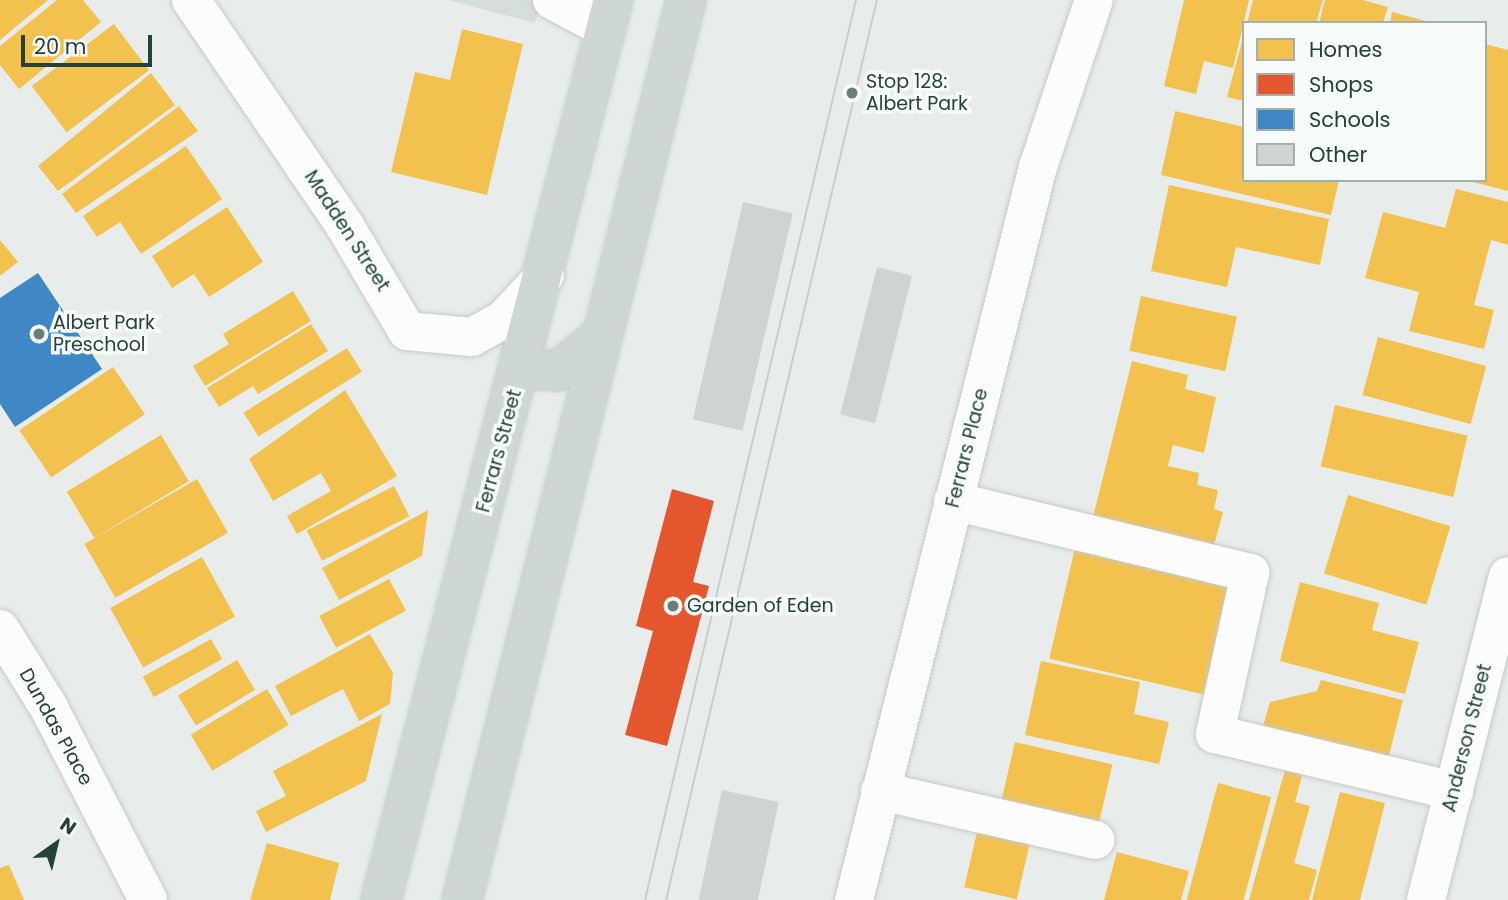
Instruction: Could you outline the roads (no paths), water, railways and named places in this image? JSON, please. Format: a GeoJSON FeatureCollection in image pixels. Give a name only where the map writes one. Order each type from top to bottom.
{"type":"FeatureCollection","features":[{"type":"Feature","properties":{"kind":"main road"},"geometry":{"type":"LineString","coordinates":[[462,900],[686,0]]}},
{"type":"Feature","properties":{"kind":"main road","name":"Ferrars Street"},"geometry":{"type":"LineString","coordinates":[[380,900],[521,369],[609,14]]}},
{"type":"Feature","properties":{"kind":"main road"},"geometry":{"type":"LineString","coordinates":[[521,369],[558,371],[600,337]]}},
{"type":"Feature","properties":{"kind":"street","name":"Madden Street"},"geometry":{"type":"LineString","coordinates":[[191,0],[338,215],[407,331],[433,337],[465,339],[491,328],[545,275]]}},
{"type":"Feature","properties":{"kind":"street"},"geometry":{"type":"LineString","coordinates":[[552,0],[609,14]]}},
{"type":"Feature","properties":{"kind":"street","name":"Ferrars Place"},"geometry":{"type":"LineString","coordinates":[[854,900],[1038,167],[1094,0]]}},
{"type":"Feature","properties":{"kind":"street"},"geometry":{"type":"LineString","coordinates":[[953,500],[1250,573],[1215,734],[1454,791]]}},
{"type":"Feature","properties":{"kind":"street","name":"Anderson Street"},"geometry":{"type":"LineString","coordinates":[[1426,900],[1508,576]]}},
{"type":"Feature","properties":{"kind":"street","name":"Dundas Place"},"geometry":{"type":"LineString","coordinates":[[0,629],[48,706],[148,900]]}},
{"type":"Feature","properties":{"kind":"street"},"geometry":{"type":"LineString","coordinates":[[880,791],[1095,840]]}},
{"type":"Feature","properties":{"kind":"tram line"},"geometry":{"type":"LineString","coordinates":[[645,900],[856,0]]}},
{"type":"Feature","properties":{"kind":"tram line"},"geometry":{"type":"LineString","coordinates":[[666,900],[877,0]]}},
{"type":"Feature","properties":{"kind":"place","name":"Stop 128: Albert Park"},"geometry":{"type":"Point","coordinates":[852,93]}},
{"type":"Feature","properties":{"kind":"place","name":"Albert Park Preschool"},"geometry":{"type":"Point","coordinates":[39,334]}},
{"type":"Feature","properties":{"kind":"place","name":"Garden of Eden"},"geometry":{"type":"Point","coordinates":[673,606]}}]}
